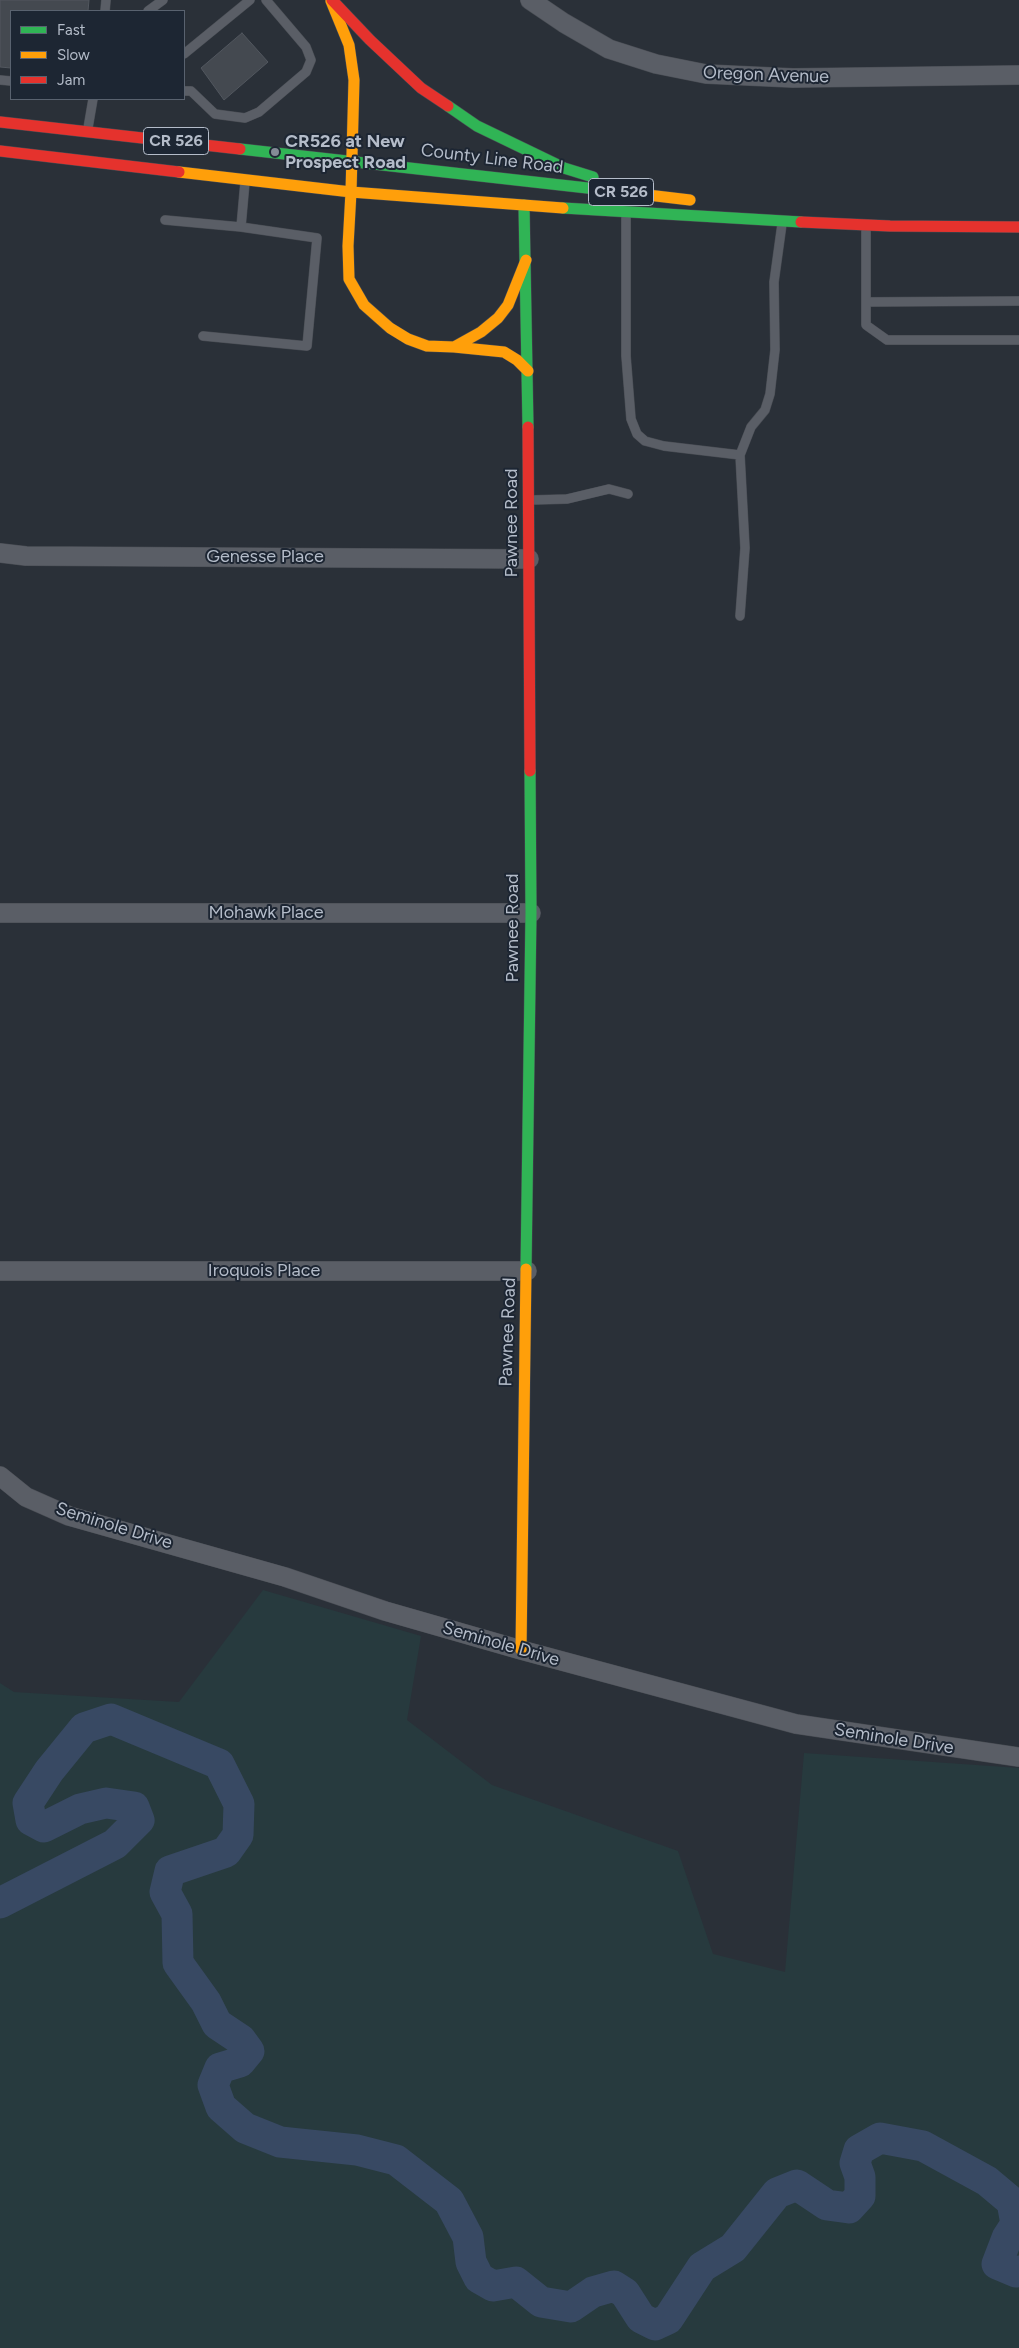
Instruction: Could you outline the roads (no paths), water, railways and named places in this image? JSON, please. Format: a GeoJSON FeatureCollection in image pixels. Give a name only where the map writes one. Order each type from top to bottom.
{"type":"FeatureCollection","features":[{"type":"Feature","properties":{"kind":"main road"},"geometry":{"type":"LineString","coordinates":[[332,0],[349,45],[354,80],[353,161],[348,246],[349,279],[364,305],[390,328],[408,339],[427,346],[504,352],[517,360],[528,371]]}},
{"type":"Feature","properties":{"kind":"main road"},"geometry":{"type":"LineString","coordinates":[[332,0],[370,40],[421,88],[477,126],[564,168],[657,196]]}},
{"type":"Feature","properties":{"kind":"main road","name":"County Line Road"},"geometry":{"type":"LineString","coordinates":[[0,122],[705,202]]}},
{"type":"Feature","properties":{"kind":"main road","name":"CR 526"},"geometry":{"type":"LineString","coordinates":[[0,151],[351,192],[626,213],[890,226],[1019,227]]}},
{"type":"Feature","properties":{"kind":"main road","name":"Pawnee Road"},"geometry":{"type":"LineString","coordinates":[[521,1650],[523,1386],[527,1272],[531,914],[530,558],[524,205]]}},
{"type":"Feature","properties":{"kind":"main road","name":"CR 526"},"geometry":{"type":"LineString","coordinates":[[734,206],[890,226]]}},
{"type":"Feature","properties":{"kind":"main road"},"geometry":{"type":"LineString","coordinates":[[454,347],[481,332],[498,318],[508,305],[526,260]]}},
{"type":"Feature","properties":{"kind":"street","name":"Oregon Avenue"},"geometry":{"type":"LineString","coordinates":[[530,0],[564,24],[609,49],[656,64],[706,74],[793,78],[1019,75]]}},
{"type":"Feature","properties":{"kind":"street","name":"Genesse Place"},"geometry":{"type":"LineString","coordinates":[[0,553],[26,556],[530,558]]}},
{"type":"Feature","properties":{"kind":"street","name":"Mohawk Place"},"geometry":{"type":"LineString","coordinates":[[0,913],[531,914]]}},
{"type":"Feature","properties":{"kind":"street","name":"Iroquois Place"},"geometry":{"type":"LineString","coordinates":[[0,1271],[527,1272]]}},
{"type":"Feature","properties":{"kind":"street","name":"Seminole Drive"},"geometry":{"type":"LineString","coordinates":[[0,1476],[26,1497],[68,1516],[276,1574],[386,1611],[521,1650],[796,1724],[1019,1757]]}},
{"type":"Feature","properties":{"kind":"lane"},"geometry":{"type":"LineString","coordinates":[[149,10],[163,0]]}},
{"type":"Feature","properties":{"kind":"lane"},"geometry":{"type":"LineString","coordinates":[[185,53],[250,0]]}},
{"type":"Feature","properties":{"kind":"lane"},"geometry":{"type":"LineString","coordinates":[[187,91],[215,114],[245,118],[259,112],[306,72],[311,60],[306,47],[266,0]]}},
{"type":"Feature","properties":{"kind":"lane"},"geometry":{"type":"LineString","coordinates":[[88,131],[93,100]]}},
{"type":"Feature","properties":{"kind":"lane"},"geometry":{"type":"LineString","coordinates":[[241,227],[245,179]]}},
{"type":"Feature","properties":{"kind":"lane"},"geometry":{"type":"LineString","coordinates":[[626,213],[626,356],[631,419],[637,434],[644,441],[664,446],[740,455]]}},
{"type":"Feature","properties":{"kind":"lane"},"geometry":{"type":"LineString","coordinates":[[164,220],[241,227],[317,238],[307,346],[203,336]]}},
{"type":"Feature","properties":{"kind":"lane"},"geometry":{"type":"LineString","coordinates":[[740,616],[745,548],[740,455],[751,427],[765,410],[770,394],[775,350],[774,282],[782,221]]}},
{"type":"Feature","properties":{"kind":"lane"},"geometry":{"type":"LineString","coordinates":[[866,225],[866,325],[888,340],[1019,340]]}},
{"type":"Feature","properties":{"kind":"lane"},"geometry":{"type":"LineString","coordinates":[[866,302],[1019,300]]}},
{"type":"Feature","properties":{"kind":"lane"},"geometry":{"type":"LineString","coordinates":[[529,500],[568,499],[609,489],[628,494]]}},
{"type":"Feature","properties":{"kind":"waterway"},"geometry":{"type":"LineString","coordinates":[[0,1903],[115,1844],[139,1820],[134,1807],[106,1803],[80,1809],[44,1827],[31,1820],[28,1803],[49,1771],[84,1728],[111,1719],[219,1764],[239,1804],[238,1835],[226,1852],[170,1871],[165,1892],[177,1914],[178,1963],[206,2002],[217,2024],[241,2040],[249,2051],[240,2062],[220,2068],[213,2085],[221,2107],[245,2128],[280,2142],[357,2150],[396,2160],[449,2201],[468,2237],[471,2262],[479,2278],[493,2286],[516,2282],[541,2302],[571,2307],[593,2292],[614,2286],[625,2293],[641,2318],[655,2325],[668,2319],[702,2267],[733,2248],[777,2193],[797,2185],[827,2205],[849,2208],[860,2196],[860,2177],[855,2163],[859,2150],[880,2138],[923,2146],[987,2181],[1012,2202],[1016,2224],[1007,2238],[997,2264],[1016,2272],[1019,2271]]}},
{"type":"Feature","properties":{"kind":"place","name":"CR526 at New Prospect Road"},"geometry":{"type":"Point","coordinates":[275,152]}}]}
